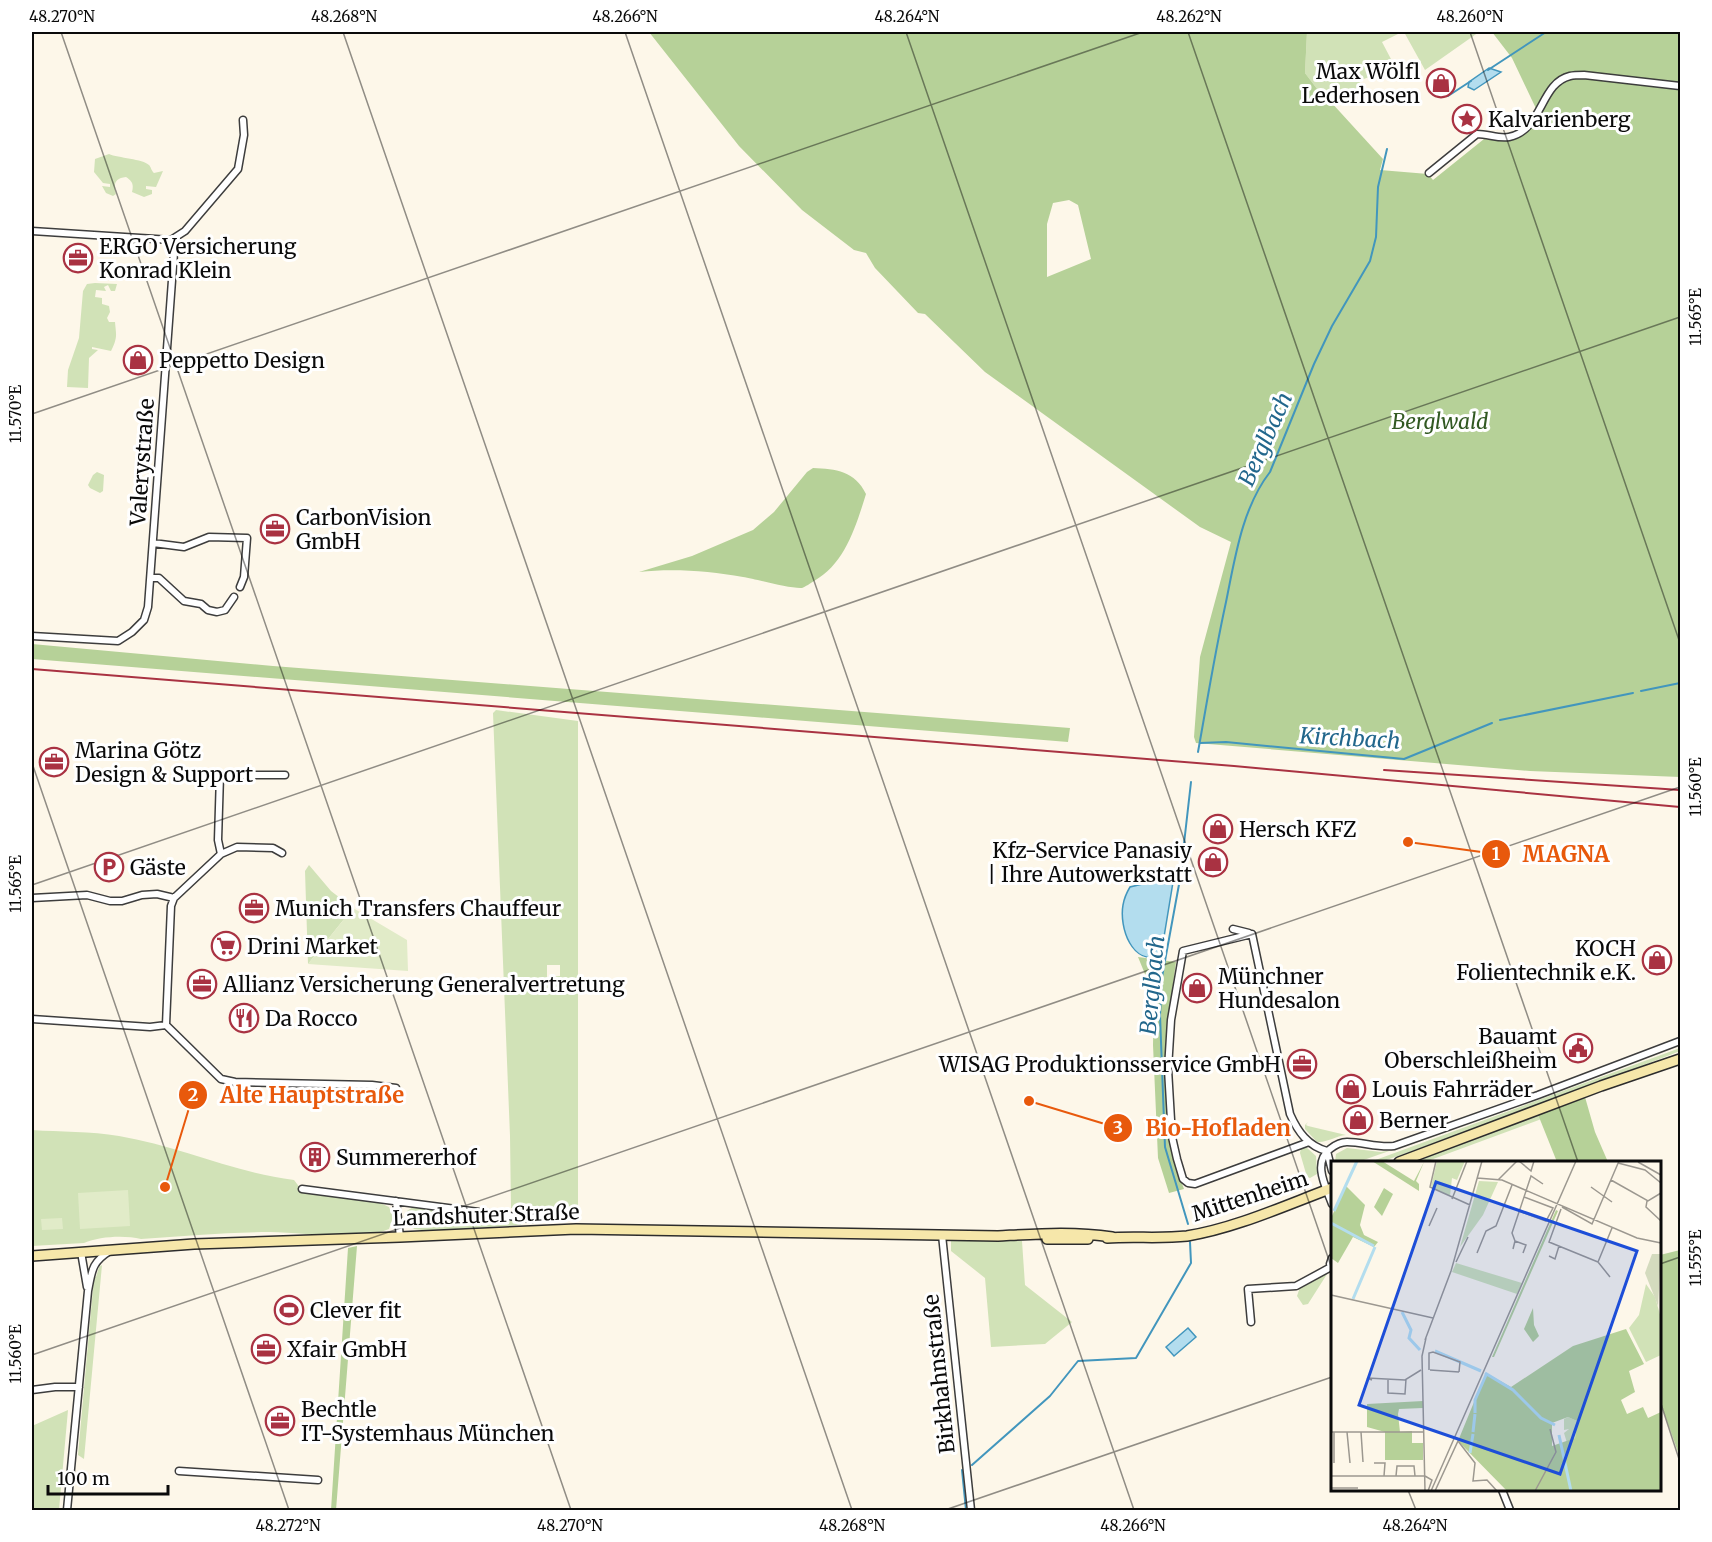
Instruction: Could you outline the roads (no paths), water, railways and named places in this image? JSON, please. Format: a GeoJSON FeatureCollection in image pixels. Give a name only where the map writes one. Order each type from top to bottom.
{"type":"FeatureCollection","features":[{"type":"Feature","properties":{"kind":"main road"},"geometry":{"type":"LineString","coordinates":[[1402,1161],[1680,1058]]}},
{"type":"Feature","properties":{"kind":"main road","name":"Mittenheim"},"geometry":{"type":"LineString","coordinates":[[942,1235],[1085,1233],[1112,1237],[1157,1238],[1193,1235],[1232,1224],[1330,1189]]}},
{"type":"Feature","properties":{"kind":"main road","name":"Landshuter Straße"},"geometry":{"type":"LineString","coordinates":[[32,1256],[221,1242],[576,1229],[942,1235]]}},
{"type":"Feature","properties":{"kind":"street"},"geometry":{"type":"LineString","coordinates":[[1429,173],[1477,134],[1503,138],[1522,131],[1536,118],[1552,88],[1558,81],[1569,76],[1584,75],[1680,86]]}},
{"type":"Feature","properties":{"kind":"street"},"geometry":{"type":"LineString","coordinates":[[32,231],[171,240],[185,231],[238,169],[244,135],[243,120]]}},
{"type":"Feature","properties":{"kind":"street","name":"Valerystraße"},"geometry":{"type":"LineString","coordinates":[[32,636],[118,641],[144,620],[148,607],[151,578],[174,253],[171,240]]}},
{"type":"Feature","properties":{"kind":"street","name":"Valerystraße"},"geometry":{"type":"LineString","coordinates":[[153,543],[184,547],[209,537],[247,538],[244,577],[240,587]]}},
{"type":"Feature","properties":{"kind":"street"},"geometry":{"type":"LineString","coordinates":[[151,578],[159,578],[184,602],[201,604],[208,610],[217,612],[225,610],[234,597]]}},
{"type":"Feature","properties":{"kind":"street"},"geometry":{"type":"LineString","coordinates":[[221,854],[218,840],[220,775],[285,775]]}},
{"type":"Feature","properties":{"kind":"street"},"geometry":{"type":"LineString","coordinates":[[282,854],[273,848],[237,847],[221,854],[174,898],[171,906],[166,1025],[221,1079],[235,1082],[396,1088]]}},
{"type":"Feature","properties":{"kind":"street"},"geometry":{"type":"LineString","coordinates":[[32,898],[87,895],[110,901],[122,901],[142,895],[157,894],[174,898]]}},
{"type":"Feature","properties":{"kind":"street"},"geometry":{"type":"LineString","coordinates":[[1233,929],[1252,934]]}},
{"type":"Feature","properties":{"kind":"street","name":"Mittenheim"},"geometry":{"type":"LineString","coordinates":[[1309,1142],[1195,1184],[1183,1179],[1172,1137],[1168,1069],[1171,1020],[1183,951],[1252,934],[1290,1114],[1296,1127],[1309,1142],[1328,1151]]}},
{"type":"Feature","properties":{"kind":"street"},"geometry":{"type":"LineString","coordinates":[[32,1020],[150,1027],[166,1025]]}},
{"type":"Feature","properties":{"kind":"street"},"geometry":{"type":"LineString","coordinates":[[1330,1189],[1320,1164],[1321,1159],[1328,1151],[1345,1142],[1380,1147],[1394,1146],[1680,1041]]}},
{"type":"Feature","properties":{"kind":"street"},"geometry":{"type":"LineString","coordinates":[[1328,1151],[1331,1166]]}},
{"type":"Feature","properties":{"kind":"street"},"geometry":{"type":"LineString","coordinates":[[302,1189],[532,1219],[540,1214]]}},
{"type":"Feature","properties":{"kind":"street"},"geometry":{"type":"LineString","coordinates":[[396,1201],[400,1237]]}},
{"type":"Feature","properties":{"kind":"street","name":"Birkhahnstraße"},"geometry":{"type":"LineString","coordinates":[[942,1235],[971,1510]]}},
{"type":"Feature","properties":{"kind":"street"},"geometry":{"type":"LineString","coordinates":[[67,1510],[88,1291],[93,1265],[111,1250]]}},
{"type":"Feature","properties":{"kind":"street"},"geometry":{"type":"LineString","coordinates":[[81,1252],[88,1291]]}},
{"type":"Feature","properties":{"kind":"street"},"geometry":{"type":"LineString","coordinates":[[1251,1322],[1248,1289],[1296,1286],[1331,1268]]}},
{"type":"Feature","properties":{"kind":"street"},"geometry":{"type":"LineString","coordinates":[[32,1390],[79,1387]]}},
{"type":"Feature","properties":{"kind":"street"},"geometry":{"type":"LineString","coordinates":[[180,1471],[318,1480]]}},
{"type":"Feature","properties":{"kind":"street"},"geometry":{"type":"LineString","coordinates":[[1502,1491],[1509,1510]]}},
{"type":"Feature","properties":{"kind":"water"},"geometry":{"type":"Polygon","coordinates":[[[1489,68],[1501,72],[1474,90],[1468,87],[1469,82],[1489,68]]]}},
{"type":"Feature","properties":{"kind":"water"},"geometry":{"type":"Polygon","coordinates":[[[1166,871],[1174,876],[1161,955],[1151,957],[1142,955],[1135,950],[1126,934],[1122,914],[1124,900],[1130,887],[1155,881],[1166,871]]]}},
{"type":"Feature","properties":{"kind":"water"},"geometry":{"type":"Polygon","coordinates":[[[1188,1328],[1196,1337],[1174,1356],[1166,1347],[1188,1328]]]}},
{"type":"Feature","properties":{"kind":"waterway","name":"Berglbach"},"geometry":{"type":"LineString","coordinates":[[1488,70],[1546,32]]}},
{"type":"Feature","properties":{"kind":"waterway","name":"Berglbach"},"geometry":{"type":"LineString","coordinates":[[1448,96],[1471,81]]}},
{"type":"Feature","properties":{"kind":"waterway","name":"Berglbach"},"geometry":{"type":"LineString","coordinates":[[1198,752],[1218,640],[1246,517],[1260,486],[1270,472],[1332,326],[1370,261],[1376,237],[1378,187],[1387,149]]}},
{"type":"Feature","properties":{"kind":"waterway","name":"Kirchbach"},"geometry":{"type":"LineString","coordinates":[[1641,691],[1680,683]]}},
{"type":"Feature","properties":{"kind":"waterway","name":"Kirchbach"},"geometry":{"type":"LineString","coordinates":[[1500,720],[1633,693]]}},
{"type":"Feature","properties":{"kind":"waterway","name":"Kirchbach"},"geometry":{"type":"LineString","coordinates":[[1200,743],[1226,742],[1404,759],[1492,723]]}},
{"type":"Feature","properties":{"kind":"waterway","name":"Berglbach"},"geometry":{"type":"LineString","coordinates":[[1188,1224],[1165,1147],[1160,1015],[1162,977],[1180,879],[1191,782]]}},
{"type":"Feature","properties":{"kind":"waterway","name":"Berglbach"},"geometry":{"type":"LineString","coordinates":[[972,1465],[1050,1396],[1078,1361],[1136,1358],[1191,1263],[1190,1242]]}},
{"type":"Feature","properties":{"kind":"waterway","name":"Berglbach"},"geometry":{"type":"LineString","coordinates":[[962,1470],[966,1510]]}},
{"type":"Feature","properties":{"kind":"railway"},"geometry":{"type":"LineString","coordinates":[[32,669],[1234,766],[1680,807]]}},
{"type":"Feature","properties":{"kind":"railway"},"geometry":{"type":"LineString","coordinates":[[1384,770],[1680,790]]}},
{"type":"Feature","properties":{"kind":"place","name":"Max Wölfl Lederhosen"},"geometry":{"type":"Point","coordinates":[1441,83]}},
{"type":"Feature","properties":{"kind":"place","name":"Kalvarienberg"},"geometry":{"type":"Point","coordinates":[1467,119]}},
{"type":"Feature","properties":{"kind":"place","name":"ERGO Versicherung Konrad Klein"},"geometry":{"type":"Point","coordinates":[78,258]}},
{"type":"Feature","properties":{"kind":"place","name":"Peppetto Design"},"geometry":{"type":"Point","coordinates":[138,360]}},
{"type":"Feature","properties":{"kind":"place","name":"CarbonVision GmbH"},"geometry":{"type":"Point","coordinates":[275,529]}},
{"type":"Feature","properties":{"kind":"place","name":"Marina Götz Design & Support"},"geometry":{"type":"Point","coordinates":[54,762]}},
{"type":"Feature","properties":{"kind":"place","name":"Hersch KFZ"},"geometry":{"type":"Point","coordinates":[1218,829]}},
{"type":"Feature","properties":{"kind":"place","name":"MAGNA"},"geometry":{"type":"Point","coordinates":[1408,842]}},
{"type":"Feature","properties":{"kind":"place","name":"Kfz-Service Panasiy | Ihre Autowerkstatt"},"geometry":{"type":"Point","coordinates":[1213,862]}},
{"type":"Feature","properties":{"kind":"place","name":"Gäste"},"geometry":{"type":"Point","coordinates":[109,867]}},
{"type":"Feature","properties":{"kind":"place","name":"Munich Transfers Chauffeur"},"geometry":{"type":"Point","coordinates":[254,908]}},
{"type":"Feature","properties":{"kind":"place","name":"Drini Market"},"geometry":{"type":"Point","coordinates":[226,946]}},
{"type":"Feature","properties":{"kind":"place","name":"KOCH Folientechnik e.K."},"geometry":{"type":"Point","coordinates":[1657,960]}},
{"type":"Feature","properties":{"kind":"place","name":"Allianz Versicherung Generalvertretung"},"geometry":{"type":"Point","coordinates":[202,984]}},
{"type":"Feature","properties":{"kind":"place","name":"Münchner Hundesalon"},"geometry":{"type":"Point","coordinates":[1197,988]}},
{"type":"Feature","properties":{"kind":"place","name":"Da Rocco"},"geometry":{"type":"Point","coordinates":[244,1018]}},
{"type":"Feature","properties":{"kind":"place","name":"Bauamt Oberschleißheim"},"geometry":{"type":"Point","coordinates":[1578,1048]}},
{"type":"Feature","properties":{"kind":"place","name":"WISAG Produktionsservice GmbH"},"geometry":{"type":"Point","coordinates":[1302,1064]}},
{"type":"Feature","properties":{"kind":"place","name":"Louis Fahrräder"},"geometry":{"type":"Point","coordinates":[1351,1089]}},
{"type":"Feature","properties":{"kind":"place","name":"Bio-Hofladen"},"geometry":{"type":"Point","coordinates":[1029,1101]}},
{"type":"Feature","properties":{"kind":"place","name":"Berner"},"geometry":{"type":"Point","coordinates":[1358,1120]}},
{"type":"Feature","properties":{"kind":"place","name":"Summererhof"},"geometry":{"type":"Point","coordinates":[315,1157]}},
{"type":"Feature","properties":{"kind":"place","name":"Alte Hauptstraße"},"geometry":{"type":"Point","coordinates":[165,1187]}},
{"type":"Feature","properties":{"kind":"place","name":"Clever fit"},"geometry":{"type":"Point","coordinates":[289,1310]}},
{"type":"Feature","properties":{"kind":"place","name":"Xfair GmbH"},"geometry":{"type":"Point","coordinates":[266,1349]}},
{"type":"Feature","properties":{"kind":"place","name":"Bechtle IT-Systemhaus München"},"geometry":{"type":"Point","coordinates":[280,1421]}},
{"type":"Feature","properties":{"kind":"park label","name":"Berglwald"},"geometry":{"type":"Point","coordinates":[1440,421]}}]}
